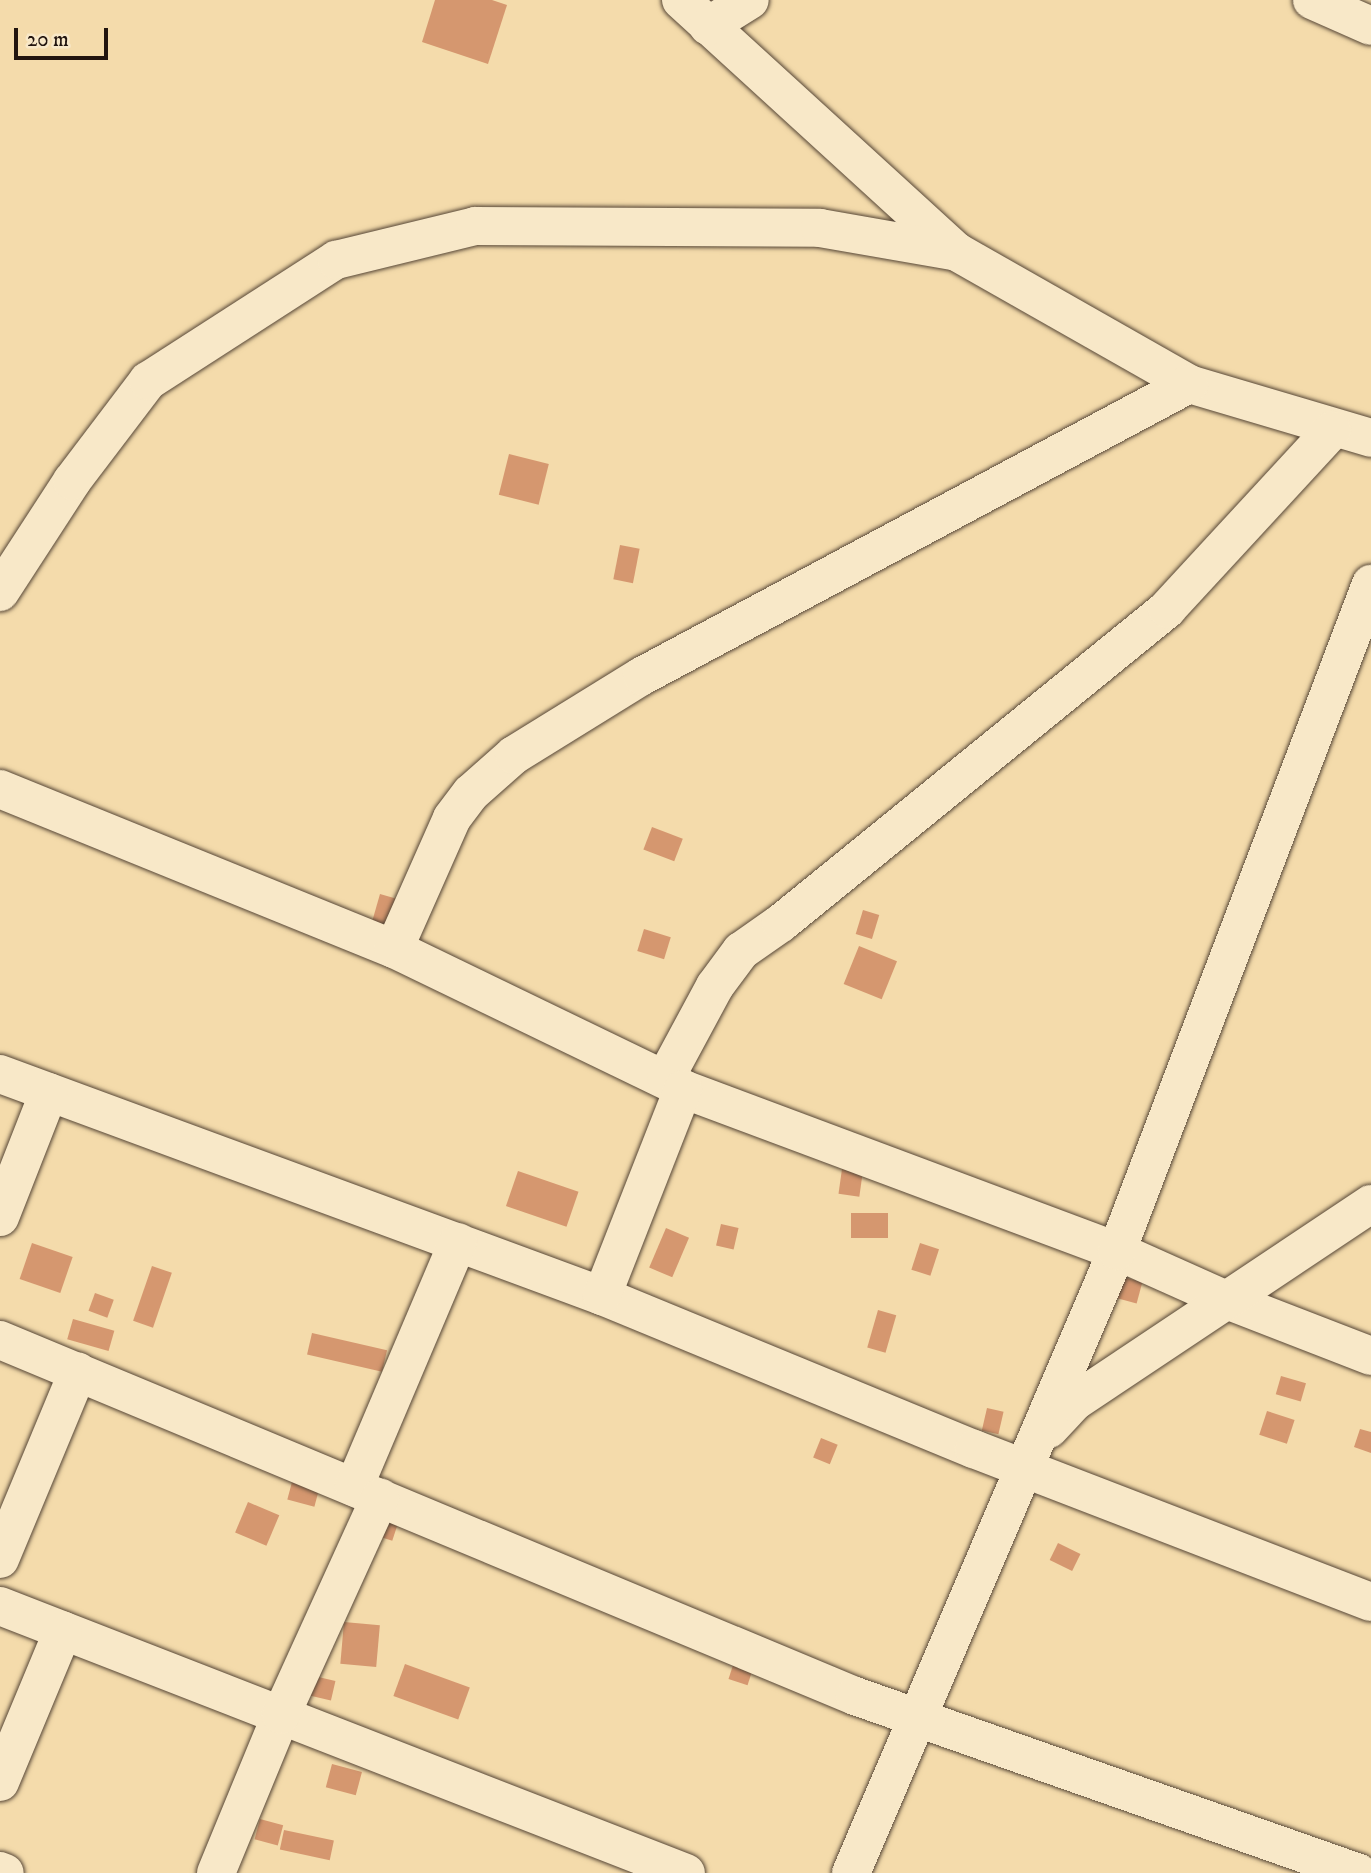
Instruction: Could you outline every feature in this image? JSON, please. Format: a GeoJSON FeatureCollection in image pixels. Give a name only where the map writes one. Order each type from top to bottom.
{"type":"FeatureCollection","features":[{"type":"Feature","properties":{"kind":"street"},"geometry":{"type":"LineString","coordinates":[[681,0],[957,252],[1189,384],[1332,430],[1371,438]]}},
{"type":"Feature","properties":{"kind":"street"},"geometry":{"type":"LineString","coordinates":[[708,26],[750,0]]}},
{"type":"Feature","properties":{"kind":"street"},"geometry":{"type":"LineString","coordinates":[[1312,0],[1371,26]]}},
{"type":"Feature","properties":{"kind":"street"},"geometry":{"type":"LineString","coordinates":[[0,592],[72,481],[148,381],[336,260],[475,226],[820,228],[957,252]]}},
{"type":"Feature","properties":{"kind":"street"},"geometry":{"type":"LineString","coordinates":[[394,949],[452,818],[471,793],[514,755],[642,676],[1189,384]]}},
{"type":"Feature","properties":{"kind":"street"},"geometry":{"type":"LineString","coordinates":[[602,1296],[675,1083],[715,986],[741,951],[782,923],[1146,627],[1332,430]]}},
{"type":"Feature","properties":{"kind":"street"},"geometry":{"type":"LineString","coordinates":[[851,1873],[1117,1251],[1371,584]]}},
{"type":"Feature","properties":{"kind":"street"},"geometry":{"type":"LineString","coordinates":[[0,789],[394,949],[675,1083],[1117,1251],[1229,1301],[1371,1356]]}},
{"type":"Feature","properties":{"kind":"street"},"geometry":{"type":"LineString","coordinates":[[0,1074],[1030,1456],[1371,1602]]}},
{"type":"Feature","properties":{"kind":"street"},"geometry":{"type":"LineString","coordinates":[[0,1217],[49,1092]]}},
{"type":"Feature","properties":{"kind":"street"},"geometry":{"type":"LineString","coordinates":[[1030,1456],[1074,1402],[1371,1204]]}},
{"type":"Feature","properties":{"kind":"street"},"geometry":{"type":"LineString","coordinates":[[216,1873],[281,1715],[367,1492],[458,1242]]}},
{"type":"Feature","properties":{"kind":"street"},"geometry":{"type":"LineString","coordinates":[[0,1340],[855,1696],[1359,1873]]}},
{"type":"Feature","properties":{"kind":"street"},"geometry":{"type":"LineString","coordinates":[[0,1559],[78,1372]]}},
{"type":"Feature","properties":{"kind":"street"},"geometry":{"type":"LineString","coordinates":[[0,1606],[281,1715],[658,1869]]}},
{"type":"Feature","properties":{"kind":"street"},"geometry":{"type":"LineString","coordinates":[[0,1782],[63,1631]]}},
{"type":"Feature","properties":{"kind":"building"},"geometry":{"type":"Polygon","coordinates":[[[435,0],[492,0],[507,5],[488,64],[422,42],[435,0]]]}},
{"type":"Feature","properties":{"kind":"building"},"geometry":{"type":"Polygon","coordinates":[[[509,454],[549,464],[539,505],[499,495],[509,454]]]}},
{"type":"Feature","properties":{"kind":"building"},"geometry":{"type":"Polygon","coordinates":[[[620,545],[640,549],[633,583],[613,579],[620,545]]]}},
{"type":"Feature","properties":{"kind":"building"},"geometry":{"type":"Polygon","coordinates":[[[652,827],[683,839],[674,861],[643,849],[652,827]]]}},
{"type":"Feature","properties":{"kind":"building"},"geometry":{"type":"Polygon","coordinates":[[[380,894],[398,899],[389,930],[371,925],[380,894]]]}},
{"type":"Feature","properties":{"kind":"building"},"geometry":{"type":"Polygon","coordinates":[[[863,910],[879,915],[872,939],[856,934],[863,910]]]}},
{"type":"Feature","properties":{"kind":"building"},"geometry":{"type":"Polygon","coordinates":[[[644,929],[671,937],[664,959],[637,951],[644,929]]]}},
{"type":"Feature","properties":{"kind":"building"},"geometry":{"type":"Polygon","coordinates":[[[859,946],[897,961],[882,999],[844,984],[859,946]]]}},
{"type":"Feature","properties":{"kind":"building"},"geometry":{"type":"Polygon","coordinates":[[[842,1169],[863,1172],[859,1197],[839,1194],[842,1169]]]}},
{"type":"Feature","properties":{"kind":"building"},"geometry":{"type":"Polygon","coordinates":[[[518,1171],[579,1192],[566,1227],[506,1206],[518,1171]]]}},
{"type":"Feature","properties":{"kind":"building"},"geometry":{"type":"Polygon","coordinates":[[[851,1213],[888,1213],[888,1238],[851,1238],[851,1213]]]}},
{"type":"Feature","properties":{"kind":"building"},"geometry":{"type":"Polygon","coordinates":[[[721,1224],[739,1228],[734,1249],[716,1245],[721,1224]]]}},
{"type":"Feature","properties":{"kind":"building"},"geometry":{"type":"Polygon","coordinates":[[[666,1228],[689,1238],[672,1277],[649,1268],[666,1228]]]}},
{"type":"Feature","properties":{"kind":"building"},"geometry":{"type":"Polygon","coordinates":[[[32,1243],[73,1257],[60,1293],[20,1279],[32,1243]]]}},
{"type":"Feature","properties":{"kind":"building"},"geometry":{"type":"Polygon","coordinates":[[[920,1243],[939,1249],[930,1276],[911,1270],[920,1243]]]}},
{"type":"Feature","properties":{"kind":"building"},"geometry":{"type":"Polygon","coordinates":[[[152,1266],[172,1273],[153,1328],[133,1321],[152,1266]]]}},
{"type":"Feature","properties":{"kind":"building"},"geometry":{"type":"Polygon","coordinates":[[[1123,1277],[1142,1282],[1137,1303],[1117,1298],[1123,1277]]]}},
{"type":"Feature","properties":{"kind":"building"},"geometry":{"type":"Polygon","coordinates":[[[95,1293],[114,1300],[107,1318],[89,1311],[95,1293]]]}},
{"type":"Feature","properties":{"kind":"building"},"geometry":{"type":"Polygon","coordinates":[[[878,1310],[896,1315],[886,1353],[867,1347],[878,1310]]]}},
{"type":"Feature","properties":{"kind":"building"},"geometry":{"type":"Polygon","coordinates":[[[73,1319],[114,1331],[109,1351],[67,1339],[73,1319]]]}},
{"type":"Feature","properties":{"kind":"building"},"geometry":{"type":"Polygon","coordinates":[[[312,1333],[387,1350],[382,1372],[307,1354],[312,1333]]]}},
{"type":"Feature","properties":{"kind":"building"},"geometry":{"type":"Polygon","coordinates":[[[1281,1376],[1306,1383],[1301,1401],[1276,1394],[1281,1376]]]}},
{"type":"Feature","properties":{"kind":"building"},"geometry":{"type":"Polygon","coordinates":[[[987,1408],[1004,1412],[998,1434],[982,1430],[987,1408]]]}},
{"type":"Feature","properties":{"kind":"building"},"geometry":{"type":"Polygon","coordinates":[[[1267,1411],[1295,1420],[1287,1444],[1259,1435],[1267,1411]]]}},
{"type":"Feature","properties":{"kind":"building"},"geometry":{"type":"Polygon","coordinates":[[[1360,1429],[1371,1432],[1371,1453],[1354,1447],[1360,1429]]]}},
{"type":"Feature","properties":{"kind":"building"},"geometry":{"type":"Polygon","coordinates":[[[821,1438],[838,1445],[830,1464],[813,1457],[821,1438]]]}},
{"type":"Feature","properties":{"kind":"building"},"geometry":{"type":"Polygon","coordinates":[[[292,1482],[319,1489],[314,1507],[287,1499],[292,1482]]]}},
{"type":"Feature","properties":{"kind":"building"},"geometry":{"type":"Polygon","coordinates":[[[248,1502],[279,1515],[266,1546],[235,1532],[248,1502]]]}},
{"type":"Feature","properties":{"kind":"building"},"geometry":{"type":"Polygon","coordinates":[[[381,1514],[399,1520],[392,1541],[374,1535],[381,1514]]]}},
{"type":"Feature","properties":{"kind":"building"},"geometry":{"type":"Polygon","coordinates":[[[1058,1543],[1080,1554],[1072,1571],[1050,1560],[1058,1543]]]}},
{"type":"Feature","properties":{"kind":"building"},"geometry":{"type":"Polygon","coordinates":[[[344,1622],[380,1625],[376,1667],[340,1664],[344,1622]]]}},
{"type":"Feature","properties":{"kind":"building"},"geometry":{"type":"Polygon","coordinates":[[[735,1659],[754,1665],[748,1685],[729,1679],[735,1659]]]}},
{"type":"Feature","properties":{"kind":"building"},"geometry":{"type":"Polygon","coordinates":[[[405,1664],[470,1688],[458,1720],[393,1696],[405,1664]]]}},
{"type":"Feature","properties":{"kind":"building"},"geometry":{"type":"Polygon","coordinates":[[[314,1676],[335,1681],[331,1700],[310,1695],[314,1676]]]}},
{"type":"Feature","properties":{"kind":"building"},"geometry":{"type":"Polygon","coordinates":[[[332,1764],[362,1772],[356,1795],[326,1787],[332,1764]]]}},
{"type":"Feature","properties":{"kind":"building"},"geometry":{"type":"Polygon","coordinates":[[[260,1819],[283,1825],[278,1845],[255,1839],[260,1819]]]}},
{"type":"Feature","properties":{"kind":"building"},"geometry":{"type":"Polygon","coordinates":[[[284,1830],[334,1841],[330,1860],[280,1850],[284,1830]]]}}]}
